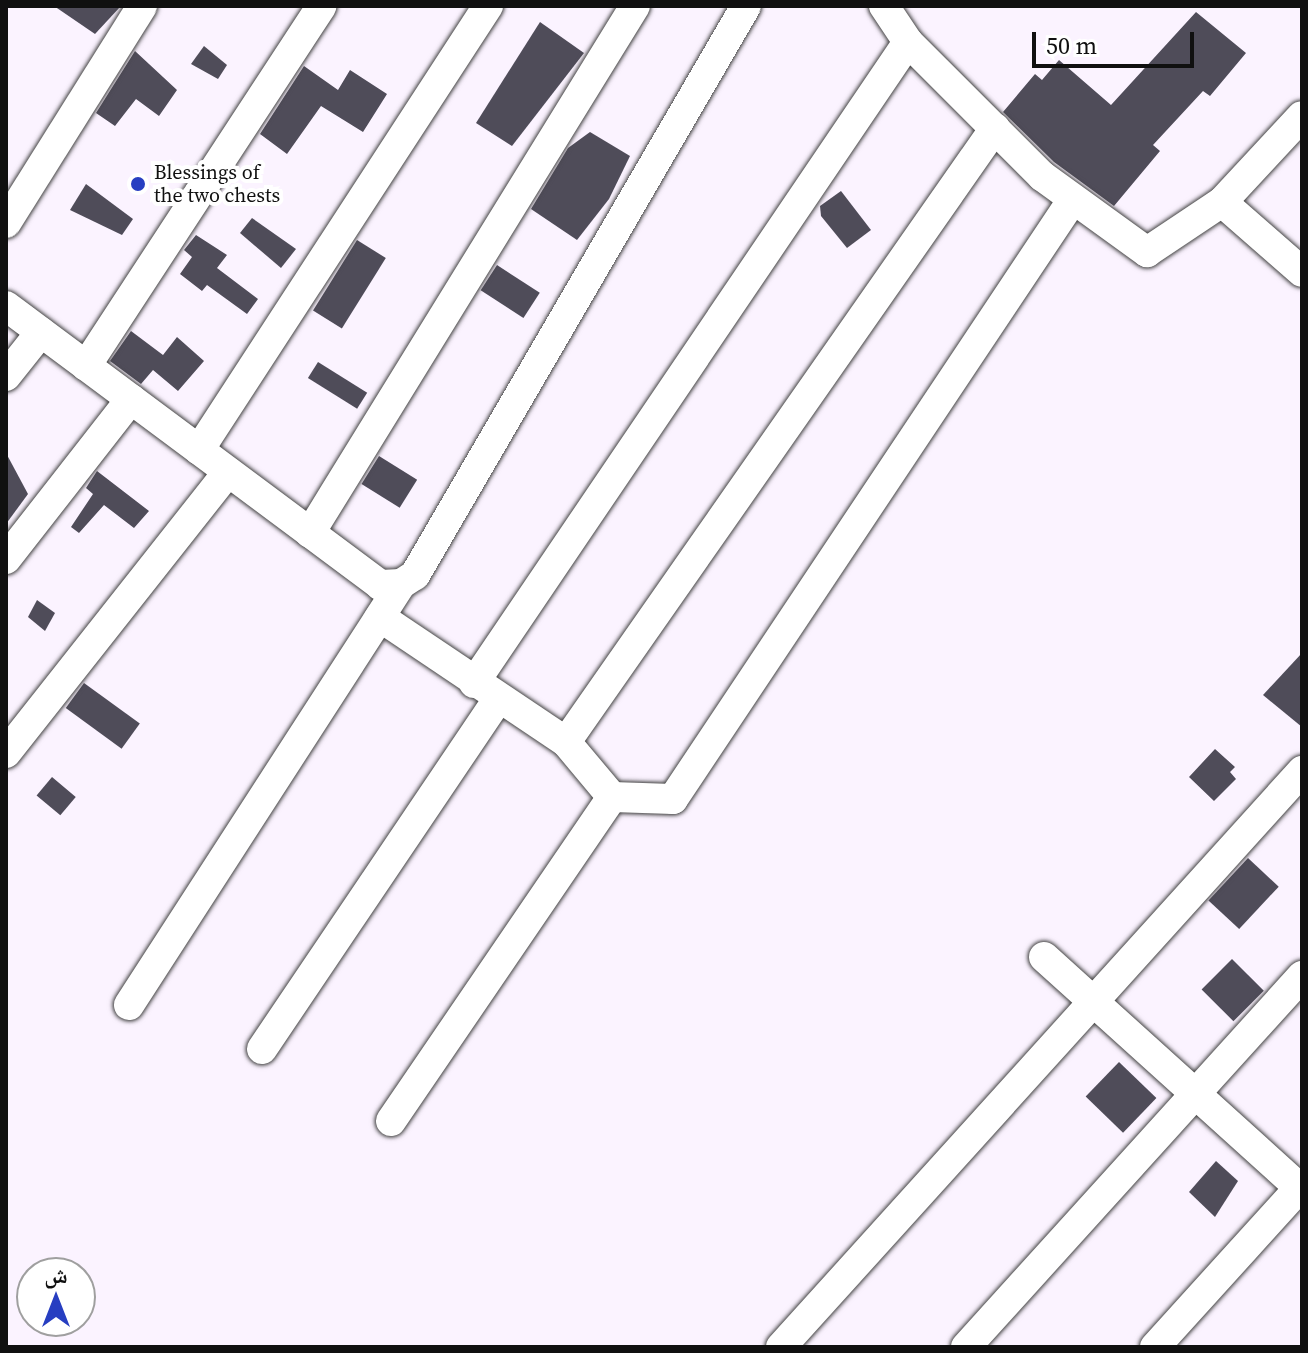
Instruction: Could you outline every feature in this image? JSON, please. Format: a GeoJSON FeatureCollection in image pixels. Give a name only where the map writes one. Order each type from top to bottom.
{"type":"FeatureCollection","features":[{"type":"Feature","properties":{"kind":"street"},"geometry":{"type":"LineString","coordinates":[[6,223],[142,6]]}},
{"type":"Feature","properties":{"kind":"street"},"geometry":{"type":"LineString","coordinates":[[86,366],[322,6]]}},
{"type":"Feature","properties":{"kind":"street"},"geometry":{"type":"LineString","coordinates":[[199,450],[488,6]]}},
{"type":"Feature","properties":{"kind":"street"},"geometry":{"type":"LineString","coordinates":[[310,533],[635,6]]}},
{"type":"Feature","properties":{"kind":"street"},"geometry":{"type":"LineString","coordinates":[[129,1005],[401,584],[415,575],[746,6]]}},
{"type":"Feature","properties":{"kind":"street"},"geometry":{"type":"LineString","coordinates":[[884,6],[908,42],[995,128],[1073,199],[1147,252],[1222,202],[1302,116]]}},
{"type":"Feature","properties":{"kind":"street"},"geometry":{"type":"LineString","coordinates":[[262,1049],[486,691],[908,42]]}},
{"type":"Feature","properties":{"kind":"street"},"geometry":{"type":"LineString","coordinates":[[566,742],[995,128]]}},
{"type":"Feature","properties":{"kind":"street"},"geometry":{"type":"LineString","coordinates":[[380,617],[566,742],[612,797],[673,799],[1073,199]]}},
{"type":"Feature","properties":{"kind":"street"},"geometry":{"type":"LineString","coordinates":[[1222,202],[1302,272]]}},
{"type":"Feature","properties":{"kind":"street"},"geometry":{"type":"LineString","coordinates":[[6,306],[380,585],[401,584]]}},
{"type":"Feature","properties":{"kind":"street"},"geometry":{"type":"LineString","coordinates":[[6,376],[41,332]]}},
{"type":"Feature","properties":{"kind":"street"},"geometry":{"type":"LineString","coordinates":[[6,559],[131,399]]}},
{"type":"Feature","properties":{"kind":"street"},"geometry":{"type":"LineString","coordinates":[[6,753],[228,472]]}},
{"type":"Feature","properties":{"kind":"street"},"geometry":{"type":"LineString","coordinates":[[781,1347],[1302,771]]}},
{"type":"Feature","properties":{"kind":"street"},"geometry":{"type":"LineString","coordinates":[[391,1121],[612,797]]}},
{"type":"Feature","properties":{"kind":"street"},"geometry":{"type":"LineString","coordinates":[[1044,957],[1301,1188],[1155,1347]]}},
{"type":"Feature","properties":{"kind":"street"},"geometry":{"type":"LineString","coordinates":[[966,1347],[1302,976]]}},
{"type":"Feature","properties":{"kind":"building"},"geometry":{"type":"Polygon","coordinates":[[[54,6],[121,6],[95,34],[54,6]]]}},
{"type":"Feature","properties":{"kind":"building"},"geometry":{"type":"Polygon","coordinates":[[[1196,12],[1246,53],[1210,96],[1203,91],[1153,145],[1160,151],[1114,206],[1054,162],[1003,112],[1035,74],[1042,80],[1059,60],[1111,105],[1196,12]]]}},
{"type":"Feature","properties":{"kind":"building"},"geometry":{"type":"Polygon","coordinates":[[[540,22],[584,53],[512,146],[476,123],[540,22]]]}},
{"type":"Feature","properties":{"kind":"building"},"geometry":{"type":"Polygon","coordinates":[[[204,46],[227,65],[218,79],[191,64],[204,46]]]}},
{"type":"Feature","properties":{"kind":"building"},"geometry":{"type":"Polygon","coordinates":[[[135,51],[177,90],[159,116],[136,99],[115,126],[96,113],[135,51]]]}},
{"type":"Feature","properties":{"kind":"building"},"geometry":{"type":"Polygon","coordinates":[[[304,66],[338,90],[350,70],[387,94],[363,132],[321,106],[287,154],[260,134],[304,66]]]}},
{"type":"Feature","properties":{"kind":"building"},"geometry":{"type":"Polygon","coordinates":[[[590,132],[630,156],[609,199],[577,240],[531,209],[568,148],[590,132]]]}},
{"type":"Feature","properties":{"kind":"building"},"geometry":{"type":"Polygon","coordinates":[[[86,184],[133,219],[122,235],[70,210],[86,184]]]}},
{"type":"Feature","properties":{"kind":"building"},"geometry":{"type":"Polygon","coordinates":[[[841,191],[871,230],[847,248],[821,216],[820,206],[841,191]]]}},
{"type":"Feature","properties":{"kind":"building"},"geometry":{"type":"Polygon","coordinates":[[[252,218],[296,249],[281,268],[240,233],[252,218]]]}},
{"type":"Feature","properties":{"kind":"building"},"geometry":{"type":"Polygon","coordinates":[[[196,235],[227,255],[217,268],[258,299],[247,314],[207,285],[202,291],[180,274],[192,257],[184,250],[196,235]]]}},
{"type":"Feature","properties":{"kind":"building"},"geometry":{"type":"Polygon","coordinates":[[[357,240],[386,258],[342,328],[313,310],[357,240]]]}},
{"type":"Feature","properties":{"kind":"building"},"geometry":{"type":"Polygon","coordinates":[[[497,265],[540,293],[523,318],[481,290],[497,265]]]}},
{"type":"Feature","properties":{"kind":"building"},"geometry":{"type":"Polygon","coordinates":[[[131,331],[163,355],[177,337],[204,361],[178,391],[153,370],[141,384],[110,361],[131,331]]]}},
{"type":"Feature","properties":{"kind":"building"},"geometry":{"type":"Polygon","coordinates":[[[318,362],[367,393],[357,409],[308,378],[318,362]]]}},
{"type":"Feature","properties":{"kind":"building"},"geometry":{"type":"Polygon","coordinates":[[[6,453],[28,494],[6,524],[6,453]]]}},
{"type":"Feature","properties":{"kind":"building"},"geometry":{"type":"Polygon","coordinates":[[[379,456],[417,480],[400,508],[362,484],[379,456]]]}},
{"type":"Feature","properties":{"kind":"building"},"geometry":{"type":"Polygon","coordinates":[[[97,471],[149,511],[134,528],[104,505],[79,533],[71,527],[93,494],[86,488],[97,471]]]}},
{"type":"Feature","properties":{"kind":"building"},"geometry":{"type":"Polygon","coordinates":[[[37,600],[55,613],[45,631],[28,617],[37,600]]]}},
{"type":"Feature","properties":{"kind":"building"},"geometry":{"type":"Polygon","coordinates":[[[1302,653],[1302,727],[1263,695],[1302,653]]]}},
{"type":"Feature","properties":{"kind":"building"},"geometry":{"type":"Polygon","coordinates":[[[84,683],[140,724],[122,749],[66,708],[84,683]]]}},
{"type":"Feature","properties":{"kind":"building"},"geometry":{"type":"Polygon","coordinates":[[[1215,749],[1235,767],[1230,772],[1236,779],[1214,801],[1189,777],[1215,749]]]}},
{"type":"Feature","properties":{"kind":"building"},"geometry":{"type":"Polygon","coordinates":[[[52,777],[76,797],[60,815],[37,795],[52,777]]]}},
{"type":"Feature","properties":{"kind":"building"},"geometry":{"type":"Polygon","coordinates":[[[1248,858],[1279,887],[1239,929],[1208,900],[1248,858]]]}},
{"type":"Feature","properties":{"kind":"building"},"geometry":{"type":"Polygon","coordinates":[[[1232,959],[1264,991],[1233,1021],[1202,989],[1232,959]]]}},
{"type":"Feature","properties":{"kind":"building"},"geometry":{"type":"Polygon","coordinates":[[[1119,1062],[1156,1098],[1123,1133],[1086,1097],[1119,1062]]]}},
{"type":"Feature","properties":{"kind":"building"},"geometry":{"type":"Polygon","coordinates":[[[1216,1161],[1238,1181],[1215,1217],[1189,1192],[1216,1161]]]}},
{"type":"Feature","properties":{"kind":"place","name":"Blessings of the two chests"},"geometry":{"type":"Point","coordinates":[138,184]}}]}
